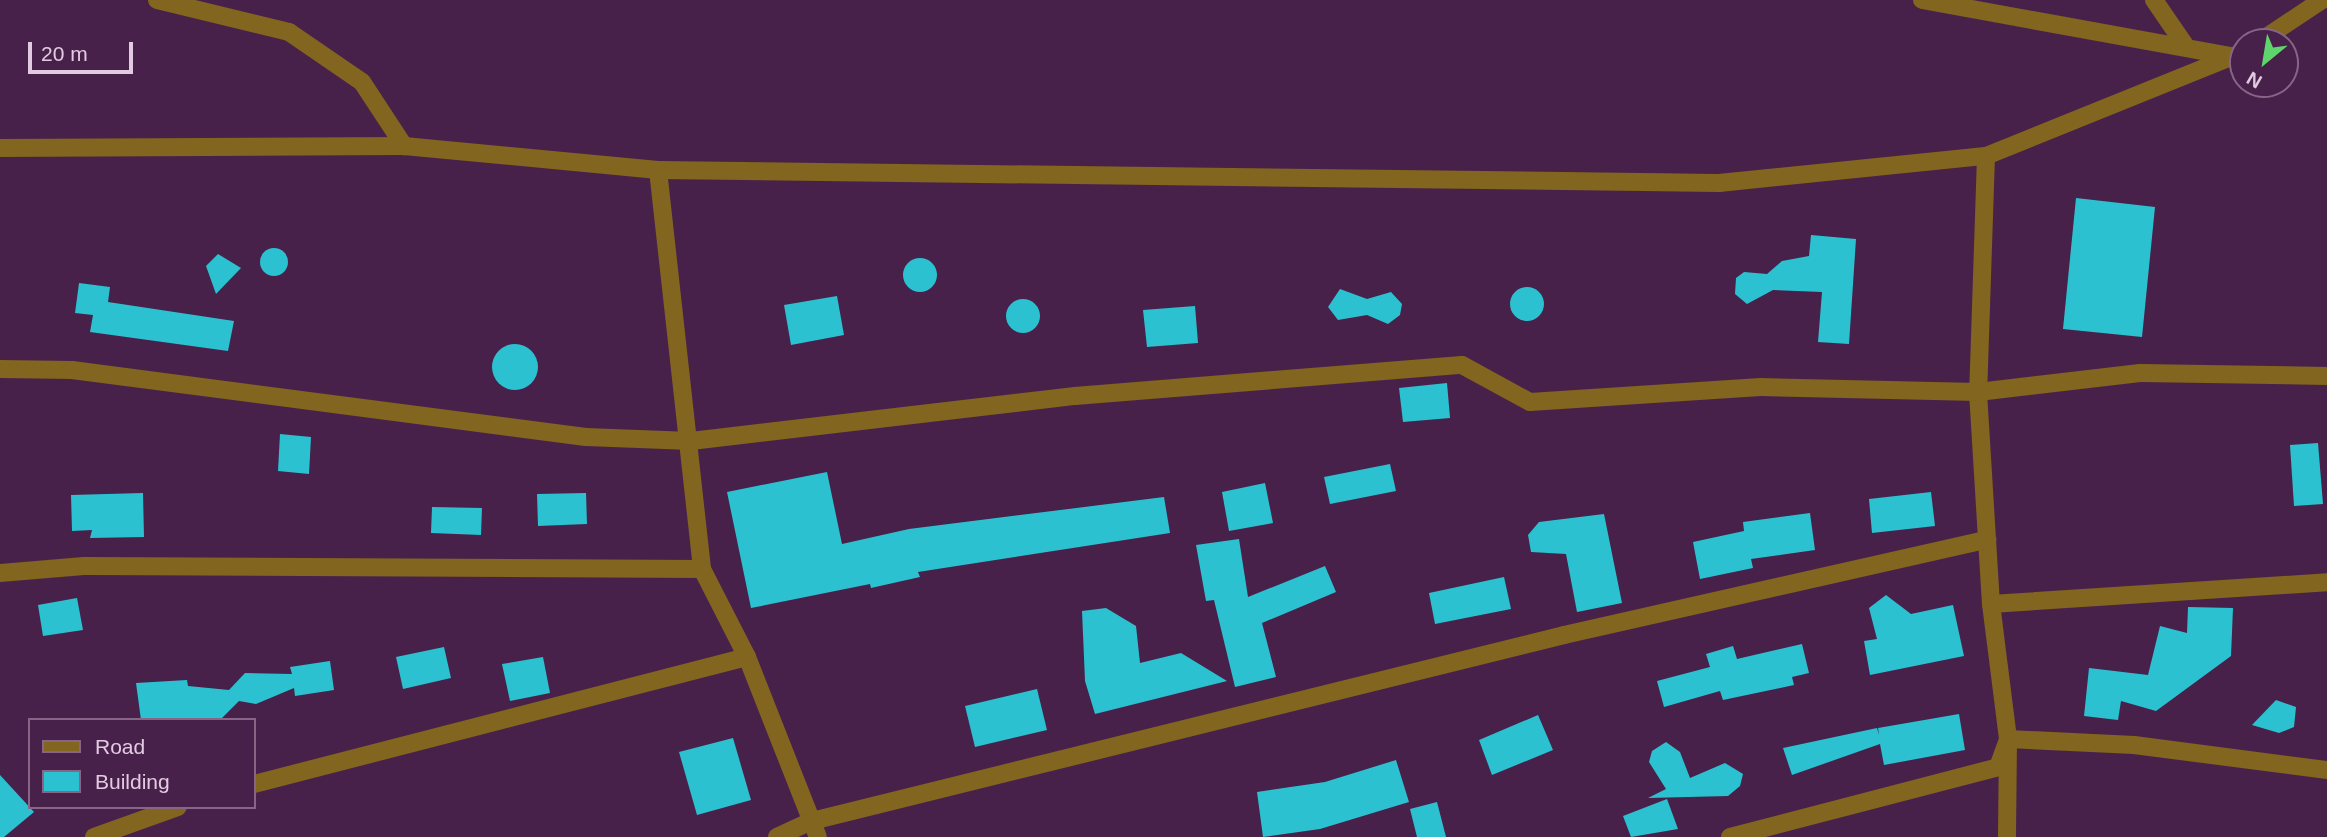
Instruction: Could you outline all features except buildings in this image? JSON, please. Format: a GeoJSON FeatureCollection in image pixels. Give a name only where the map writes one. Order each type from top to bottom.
{"type":"FeatureCollection","features":[{"type":"Feature","properties":{"kind":"street"},"geometry":{"type":"LineString","coordinates":[[157,0],[289,32],[362,82],[404,146]]}},
{"type":"Feature","properties":{"kind":"street"},"geometry":{"type":"LineString","coordinates":[[1922,0],[2229,54]]}},
{"type":"Feature","properties":{"kind":"street"},"geometry":{"type":"LineString","coordinates":[[2154,0],[2187,48]]}},
{"type":"Feature","properties":{"kind":"street"},"geometry":{"type":"LineString","coordinates":[[2280,28],[2322,0]]}},
{"type":"Feature","properties":{"kind":"street"},"geometry":{"type":"LineString","coordinates":[[0,148],[404,146],[658,170],[1718,183],[1986,156],[2229,59]]}},
{"type":"Feature","properties":{"kind":"street"},"geometry":{"type":"LineString","coordinates":[[1986,156],[1978,393],[1991,604],[2008,739],[2007,837]]}},
{"type":"Feature","properties":{"kind":"street"},"geometry":{"type":"LineString","coordinates":[[658,170],[691,441],[702,569],[747,657],[815,829]]}},
{"type":"Feature","properties":{"kind":"street"},"geometry":{"type":"LineString","coordinates":[[0,369],[72,370],[586,437],[691,441],[1075,396],[1462,365],[1530,402],[1761,387],[1978,393],[2140,373],[2327,376]]}},
{"type":"Feature","properties":{"kind":"street"},"geometry":{"type":"LineString","coordinates":[[777,837],[1578,632],[1987,540]]}},
{"type":"Feature","properties":{"kind":"street"},"geometry":{"type":"LineString","coordinates":[[0,573],[84,566],[702,569]]}},
{"type":"Feature","properties":{"kind":"street"},"geometry":{"type":"LineString","coordinates":[[1991,604],[2327,582]]}},
{"type":"Feature","properties":{"kind":"street"},"geometry":{"type":"LineString","coordinates":[[256,783],[747,657]]}},
{"type":"Feature","properties":{"kind":"street"},"geometry":{"type":"LineString","coordinates":[[2008,739],[2134,745],[2327,770]]}},
{"type":"Feature","properties":{"kind":"street"},"geometry":{"type":"LineString","coordinates":[[1730,837],[1998,767],[2008,739]]}},
{"type":"Feature","properties":{"kind":"street"},"geometry":{"type":"LineString","coordinates":[[94,837],[172,809]]}}]}
